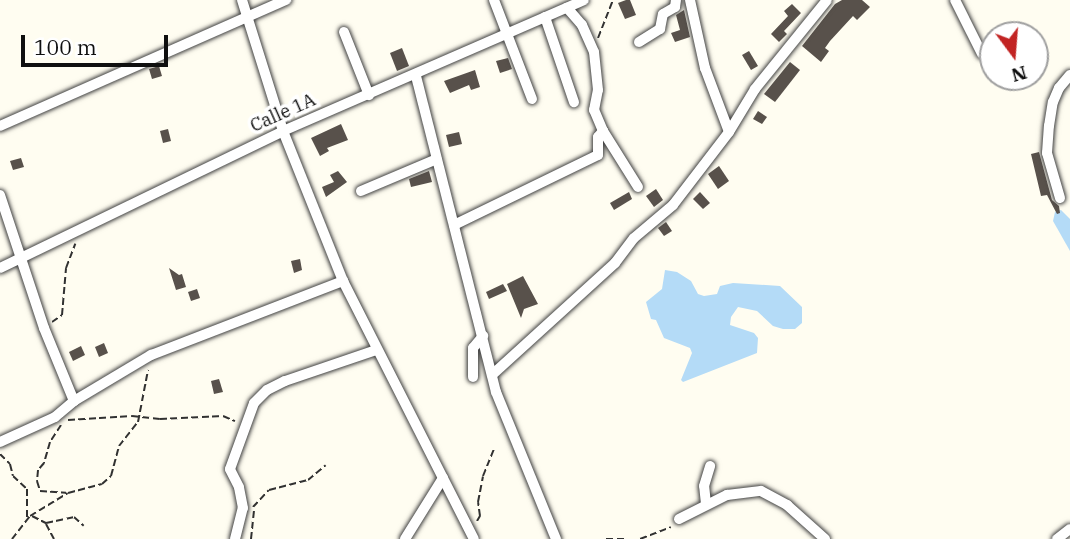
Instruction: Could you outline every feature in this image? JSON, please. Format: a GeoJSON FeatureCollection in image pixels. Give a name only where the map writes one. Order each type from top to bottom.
{"type":"FeatureCollection","features":[{"type":"Feature","properties":{"kind":"street"},"geometry":{"type":"LineString","coordinates":[[242,0],[283,131],[343,281],[472,535]]}},
{"type":"Feature","properties":{"kind":"street"},"geometry":{"type":"LineString","coordinates":[[0,126],[286,0]]}},
{"type":"Feature","properties":{"kind":"street"},"geometry":{"type":"LineString","coordinates":[[495,0],[532,99]]}},
{"type":"Feature","properties":{"kind":"street","name":"Calle 1A"},"geometry":{"type":"LineString","coordinates":[[0,268],[283,131],[415,76],[584,0]]}},
{"type":"Feature","properties":{"kind":"street"},"geometry":{"type":"LineString","coordinates":[[639,41],[660,29],[663,14],[676,7],[676,0]]}},
{"type":"Feature","properties":{"kind":"street"},"geometry":{"type":"LineString","coordinates":[[690,0],[705,68],[729,132]]}},
{"type":"Feature","properties":{"kind":"street"},"geometry":{"type":"LineString","coordinates":[[492,374],[568,307],[615,263],[634,238],[673,205],[729,132],[755,89],[827,0]]}},
{"type":"Feature","properties":{"kind":"street"},"geometry":{"type":"LineString","coordinates":[[956,0],[979,48]]}},
{"type":"Feature","properties":{"kind":"street"},"geometry":{"type":"LineString","coordinates":[[567,8],[582,25],[592,46],[598,76],[594,110],[603,131],[638,187]]}},
{"type":"Feature","properties":{"kind":"street"},"geometry":{"type":"LineString","coordinates":[[545,17],[574,102]]}},
{"type":"Feature","properties":{"kind":"street"},"geometry":{"type":"LineString","coordinates":[[344,32],[369,95]]}},
{"type":"Feature","properties":{"kind":"street"},"geometry":{"type":"LineString","coordinates":[[1060,198],[1047,153],[1048,126],[1053,102],[1070,75]]}},
{"type":"Feature","properties":{"kind":"street"},"geometry":{"type":"LineString","coordinates":[[415,76],[492,374],[516,446],[556,539]]}},
{"type":"Feature","properties":{"kind":"street"},"geometry":{"type":"LineString","coordinates":[[454,225],[594,158],[600,150],[598,133],[603,131]]}},
{"type":"Feature","properties":{"kind":"street"},"geometry":{"type":"LineString","coordinates":[[361,191],[437,159]]}},
{"type":"Feature","properties":{"kind":"street"},"geometry":{"type":"LineString","coordinates":[[0,195],[44,328],[74,401]]}},
{"type":"Feature","properties":{"kind":"street"},"geometry":{"type":"LineString","coordinates":[[0,442],[55,417],[74,401],[151,355],[343,281]]}},
{"type":"Feature","properties":{"kind":"street"},"geometry":{"type":"LineString","coordinates":[[473,377],[473,348],[483,336]]}},
{"type":"Feature","properties":{"kind":"street"},"geometry":{"type":"LineString","coordinates":[[235,539],[248,508],[230,469],[254,403],[267,390],[376,350]]}},
{"type":"Feature","properties":{"kind":"street"},"geometry":{"type":"LineString","coordinates":[[706,504],[704,486],[709,466]]}},
{"type":"Feature","properties":{"kind":"street"},"geometry":{"type":"LineString","coordinates":[[405,539],[443,478]]}},
{"type":"Feature","properties":{"kind":"street"},"geometry":{"type":"LineString","coordinates":[[678,519],[736,492],[761,491],[787,505],[825,539]]}},
{"type":"Feature","properties":{"kind":"path"},"geometry":{"type":"LineString","coordinates":[[592,46],[602,33],[612,0]]}},
{"type":"Feature","properties":{"kind":"path"},"geometry":{"type":"LineString","coordinates":[[44,328],[62,315],[66,268],[80,230]]}},
{"type":"Feature","properties":{"kind":"path"},"geometry":{"type":"LineString","coordinates":[[12,539],[30,516],[68,493],[102,484],[111,476],[119,446],[138,422],[151,355]]}},
{"type":"Feature","properties":{"kind":"path"},"geometry":{"type":"LineString","coordinates":[[68,493],[40,491],[37,481],[37,470],[44,463],[50,442],[64,419],[223,416],[243,429]]}},
{"type":"Feature","properties":{"kind":"path"},"geometry":{"type":"LineString","coordinates":[[472,535],[480,516],[478,502],[483,476],[495,447]]}},
{"type":"Feature","properties":{"kind":"path"},"geometry":{"type":"LineString","coordinates":[[0,454],[10,464],[13,476],[27,489],[27,521]]}},
{"type":"Feature","properties":{"kind":"path"},"geometry":{"type":"LineString","coordinates":[[251,539],[248,508],[269,490],[308,480],[326,465]]}},
{"type":"Feature","properties":{"kind":"path"},"geometry":{"type":"LineString","coordinates":[[30,516],[46,523],[74,517],[84,526]]}},
{"type":"Feature","properties":{"kind":"path"},"geometry":{"type":"LineString","coordinates":[[640,539],[668,529],[678,519]]}},
{"type":"Feature","properties":{"kind":"path"},"geometry":{"type":"LineString","coordinates":[[46,523],[54,539]]}},
{"type":"Feature","properties":{"kind":"path"},"geometry":{"type":"LineString","coordinates":[[606,539],[627,539]]}},
{"type":"Feature","properties":{"kind":"water"},"geometry":{"type":"Polygon","coordinates":[[[1061,210],[1070,219],[1070,251],[1053,221],[1055,212],[1061,210]]]}},
{"type":"Feature","properties":{"kind":"water"},"geometry":{"type":"Polygon","coordinates":[[[665,270],[677,272],[691,281],[698,294],[704,296],[717,294],[720,286],[733,283],[780,286],[802,307],[802,323],[795,329],[783,329],[773,326],[757,311],[738,307],[731,317],[730,325],[754,333],[758,338],[757,353],[683,382],[681,380],[692,353],[690,348],[664,338],[656,320],[651,319],[646,302],[662,289],[665,270]]]}},
{"type":"Feature","properties":{"kind":"building"},"geometry":{"type":"Polygon","coordinates":[[[630,0],[636,15],[625,19],[618,3],[630,0]]]}},
{"type":"Feature","properties":{"kind":"building"},"geometry":{"type":"Polygon","coordinates":[[[842,0],[862,0],[870,7],[857,20],[853,16],[830,41],[825,48],[829,51],[821,62],[802,46],[835,4],[842,0]]]}},
{"type":"Feature","properties":{"kind":"building"},"geometry":{"type":"Polygon","coordinates":[[[792,4],[801,13],[784,31],[787,34],[779,42],[771,34],[788,16],[784,11],[792,4]]]}},
{"type":"Feature","properties":{"kind":"building"},"geometry":{"type":"Polygon","coordinates":[[[684,10],[690,37],[675,42],[671,33],[680,30],[676,15],[684,10]]]}},
{"type":"Feature","properties":{"kind":"building"},"geometry":{"type":"Polygon","coordinates":[[[402,48],[409,66],[397,71],[390,53],[402,48]]]}},
{"type":"Feature","properties":{"kind":"building"},"geometry":{"type":"Polygon","coordinates":[[[749,51],[758,66],[751,70],[742,55],[749,51]]]}},
{"type":"Feature","properties":{"kind":"building"},"geometry":{"type":"Polygon","coordinates":[[[508,58],[512,69],[500,73],[496,61],[508,58]]]}},
{"type":"Feature","properties":{"kind":"building"},"geometry":{"type":"Polygon","coordinates":[[[790,62],[800,70],[775,102],[764,94],[790,62]]]}},
{"type":"Feature","properties":{"kind":"building"},"geometry":{"type":"Polygon","coordinates":[[[159,66],[162,76],[152,79],[149,69],[159,66]]]}},
{"type":"Feature","properties":{"kind":"building"},"geometry":{"type":"Polygon","coordinates":[[[475,70],[480,87],[471,90],[469,85],[450,93],[444,81],[475,70]]]}},
{"type":"Feature","properties":{"kind":"building"},"geometry":{"type":"Polygon","coordinates":[[[758,111],[767,117],[762,124],[753,119],[758,111]]]}},
{"type":"Feature","properties":{"kind":"building"},"geometry":{"type":"Polygon","coordinates":[[[341,124],[348,140],[327,148],[329,151],[320,156],[311,138],[341,124]]]}},
{"type":"Feature","properties":{"kind":"building"},"geometry":{"type":"Polygon","coordinates":[[[168,129],[171,141],[163,143],[160,131],[168,129]]]}},
{"type":"Feature","properties":{"kind":"building"},"geometry":{"type":"Polygon","coordinates":[[[459,132],[462,144],[449,147],[446,135],[459,132]]]}},
{"type":"Feature","properties":{"kind":"building"},"geometry":{"type":"Polygon","coordinates":[[[1039,152],[1052,200],[1059,206],[1060,213],[1057,214],[1047,195],[1041,196],[1031,154],[1039,152]]]}},
{"type":"Feature","properties":{"kind":"building"},"geometry":{"type":"Polygon","coordinates":[[[21,158],[24,167],[13,170],[10,161],[21,158]]]}},
{"type":"Feature","properties":{"kind":"building"},"geometry":{"type":"Polygon","coordinates":[[[719,166],[729,181],[718,189],[708,174],[719,166]]]}},
{"type":"Feature","properties":{"kind":"building"},"geometry":{"type":"Polygon","coordinates":[[[338,171],[347,182],[326,197],[322,187],[334,182],[330,175],[338,171]]]}},
{"type":"Feature","properties":{"kind":"building"},"geometry":{"type":"Polygon","coordinates":[[[429,171],[432,182],[411,187],[409,179],[429,171]]]}},
{"type":"Feature","properties":{"kind":"building"},"geometry":{"type":"Polygon","coordinates":[[[656,189],[663,200],[654,207],[646,196],[656,189]]]}},
{"type":"Feature","properties":{"kind":"building"},"geometry":{"type":"Polygon","coordinates":[[[629,192],[632,199],[614,210],[610,203],[629,192]]]}},
{"type":"Feature","properties":{"kind":"building"},"geometry":{"type":"Polygon","coordinates":[[[700,192],[710,203],[703,209],[693,199],[700,192]]]}},
{"type":"Feature","properties":{"kind":"building"},"geometry":{"type":"Polygon","coordinates":[[[666,222],[672,231],[664,236],[658,228],[666,222]]]}},
{"type":"Feature","properties":{"kind":"building"},"geometry":{"type":"Polygon","coordinates":[[[300,259],[302,270],[294,273],[291,261],[300,259]]]}},
{"type":"Feature","properties":{"kind":"building"},"geometry":{"type":"Polygon","coordinates":[[[169,268],[179,275],[182,274],[186,287],[176,290],[169,268]]]}},
{"type":"Feature","properties":{"kind":"building"},"geometry":{"type":"Polygon","coordinates":[[[523,276],[538,304],[524,309],[521,318],[507,284],[523,276]]]}},
{"type":"Feature","properties":{"kind":"building"},"geometry":{"type":"Polygon","coordinates":[[[503,284],[507,291],[489,299],[486,292],[503,284]]]}},
{"type":"Feature","properties":{"kind":"building"},"geometry":{"type":"Polygon","coordinates":[[[197,289],[200,298],[191,301],[188,292],[197,289]]]}},
{"type":"Feature","properties":{"kind":"building"},"geometry":{"type":"Polygon","coordinates":[[[104,343],[108,353],[99,357],[95,347],[104,343]]]}},
{"type":"Feature","properties":{"kind":"building"},"geometry":{"type":"Polygon","coordinates":[[[81,346],[85,355],[73,361],[69,352],[81,346]]]}},
{"type":"Feature","properties":{"kind":"building"},"geometry":{"type":"Polygon","coordinates":[[[219,379],[223,392],[214,394],[211,381],[219,379]]]}}]}
